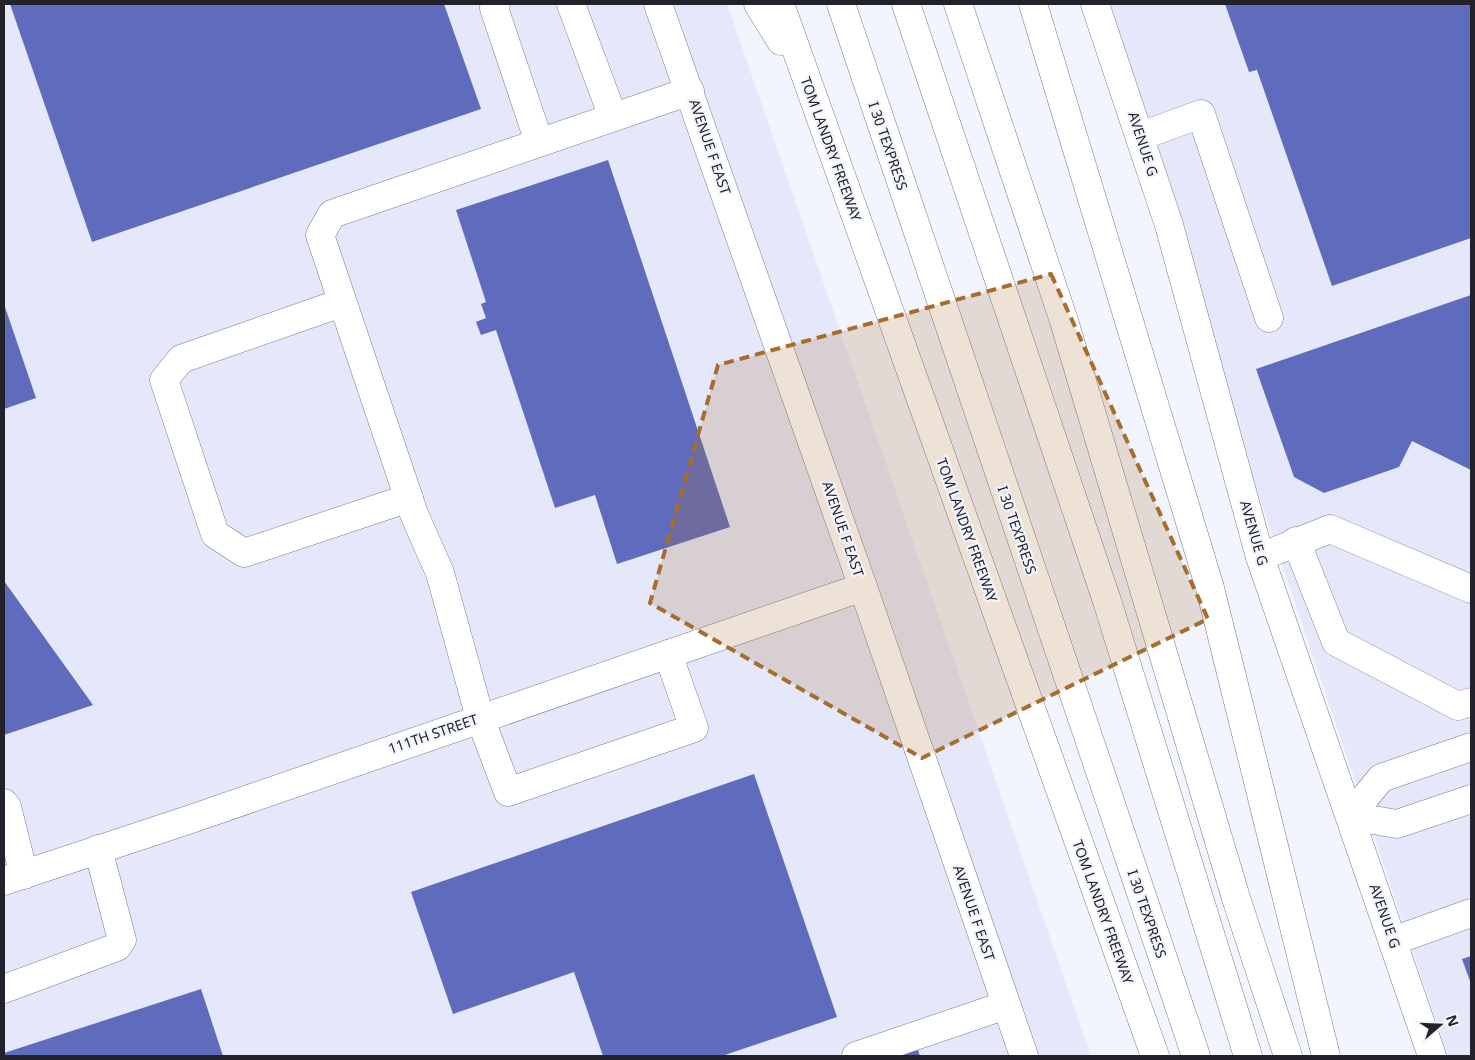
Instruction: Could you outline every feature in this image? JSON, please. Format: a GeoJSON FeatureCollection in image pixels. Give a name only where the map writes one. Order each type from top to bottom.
{"type":"FeatureCollection","features":[{"type":"Feature","properties":{"kind":"main road"},"geometry":{"type":"LineString","coordinates":[[496,4],[494,8],[539,142]]}},
{"type":"Feature","properties":{"kind":"main road"},"geometry":{"type":"LineString","coordinates":[[571,4],[613,117]]}},
{"type":"Feature","properties":{"kind":"main road","name":"AVENUE F EAST"},"geometry":{"type":"LineString","coordinates":[[658,4],[863,587],[1024,1056]]}},
{"type":"Feature","properties":{"kind":"main road"},"geometry":{"type":"LineString","coordinates":[[758,4],[808,86]]}},
{"type":"Feature","properties":{"kind":"main road","name":"TOM LANDRY FREEWAY"},"geometry":{"type":"LineString","coordinates":[[780,4],[1155,1056]]}},
{"type":"Feature","properties":{"kind":"main road","name":"I 30 TEXPRESS"},"geometry":{"type":"LineString","coordinates":[[841,4],[1196,1056]]}},
{"type":"Feature","properties":{"kind":"main road"},"geometry":{"type":"LineString","coordinates":[[906,4],[1107,601],[1248,1056]]}},
{"type":"Feature","properties":{"kind":"main road"},"geometry":{"type":"LineString","coordinates":[[958,4],[1064,321],[1236,898],[1288,1056]]}},
{"type":"Feature","properties":{"kind":"main road"},"geometry":{"type":"LineString","coordinates":[[1033,4],[1210,588],[1326,1056]]}},
{"type":"Feature","properties":{"kind":"main road","name":"AVENUE G"},"geometry":{"type":"LineString","coordinates":[[1095,4],[1141,136],[1169,225],[1260,557],[1432,1056]]}},
{"type":"Feature","properties":{"kind":"main road"},"geometry":{"type":"LineString","coordinates":[[668,654],[694,728],[508,792],[480,718],[440,573],[409,498],[320,235],[332,214],[690,91]]}},
{"type":"Feature","properties":{"kind":"main road"},"geometry":{"type":"LineString","coordinates":[[1141,136],[1201,114],[1268,318]]}},
{"type":"Feature","properties":{"kind":"main road"},"geometry":{"type":"LineString","coordinates":[[342,303],[181,359],[164,380],[215,534],[244,553],[409,498]]}},
{"type":"Feature","properties":{"kind":"main road"},"geometry":{"type":"LineString","coordinates":[[1260,557],[1330,529],[1471,589]]}},
{"type":"Feature","properties":{"kind":"main road"},"geometry":{"type":"LineString","coordinates":[[1296,541],[1336,642],[1458,706],[1471,702]]}},
{"type":"Feature","properties":{"kind":"main road","name":"111TH STREET"},"geometry":{"type":"LineString","coordinates":[[14,878],[191,819],[863,587]]}},
{"type":"Feature","properties":{"kind":"main road"},"geometry":{"type":"LineString","coordinates":[[1107,601],[1236,898]]}},
{"type":"Feature","properties":{"kind":"main road"},"geometry":{"type":"LineString","coordinates":[[1471,747],[1381,778],[1350,816],[1397,824],[1471,799]]}},
{"type":"Feature","properties":{"kind":"main road"},"geometry":{"type":"LineString","coordinates":[[4,803],[7,807],[14,878]]}},
{"type":"Feature","properties":{"kind":"main road"},"geometry":{"type":"LineString","coordinates":[[4,989],[116,947],[122,940],[98,849]]}},
{"type":"Feature","properties":{"kind":"main road"},"geometry":{"type":"LineString","coordinates":[[1393,941],[1471,913]]}},
{"type":"Feature","properties":{"kind":"main road"},"geometry":{"type":"LineString","coordinates":[[856,1056],[1006,1005]]}},
{"type":"Feature","properties":{"kind":"highlighted area"},"geometry":{"type":"Polygon","coordinates":[[[1051,274],[1208,619],[922,758],[650,603],[718,365],[1051,274]]]}},
{"type":"Feature","properties":{"kind":"shaded area"},"geometry":{"type":"Polygon","coordinates":[[[4,4],[727,4],[1091,1056],[4,1056],[4,4]]]}},
{"type":"Feature","properties":{"kind":"shaded area"},"geometry":{"type":"Polygon","coordinates":[[[1093,4],[1471,4],[1471,1056],[1448,1056],[1093,4]]]}},
{"type":"Feature","properties":{"kind":"building"},"geometry":{"type":"Polygon","coordinates":[[[10,4],[444,4],[481,109],[92,242],[10,4]]]}},
{"type":"Feature","properties":{"kind":"building"},"geometry":{"type":"Polygon","coordinates":[[[1225,4],[1471,4],[1471,238],[1332,286],[1257,70],[1249,72],[1225,4]]]}},
{"type":"Feature","properties":{"kind":"building"},"geometry":{"type":"Polygon","coordinates":[[[608,160],[730,527],[617,564],[595,495],[555,508],[496,330],[481,335],[476,322],[486,318],[481,304],[486,302],[456,210],[608,160]]]}},
{"type":"Feature","properties":{"kind":"building"},"geometry":{"type":"Polygon","coordinates":[[[1471,295],[1471,470],[1412,441],[1399,467],[1324,493],[1294,477],[1256,369],[1471,295]]]}},
{"type":"Feature","properties":{"kind":"building"},"geometry":{"type":"Polygon","coordinates":[[[4,304],[36,398],[4,409],[4,304]]]}},
{"type":"Feature","properties":{"kind":"building"},"geometry":{"type":"Polygon","coordinates":[[[4,581],[93,705],[4,735],[4,581]]]}},
{"type":"Feature","properties":{"kind":"building"},"geometry":{"type":"Polygon","coordinates":[[[754,774],[837,1017],[722,1056],[603,1056],[574,972],[453,1014],[411,892],[754,774]]]}},
{"type":"Feature","properties":{"kind":"building"},"geometry":{"type":"Polygon","coordinates":[[[1471,956],[1471,984],[1462,959],[1471,956]]]}},
{"type":"Feature","properties":{"kind":"building"},"geometry":{"type":"Polygon","coordinates":[[[201,989],[223,1056],[4,1056],[4,1053],[201,989]]]}},
{"type":"Feature","properties":{"kind":"building"},"geometry":{"type":"Polygon","coordinates":[[[917,1047],[920,1056],[891,1056],[917,1047]]]}}]}
